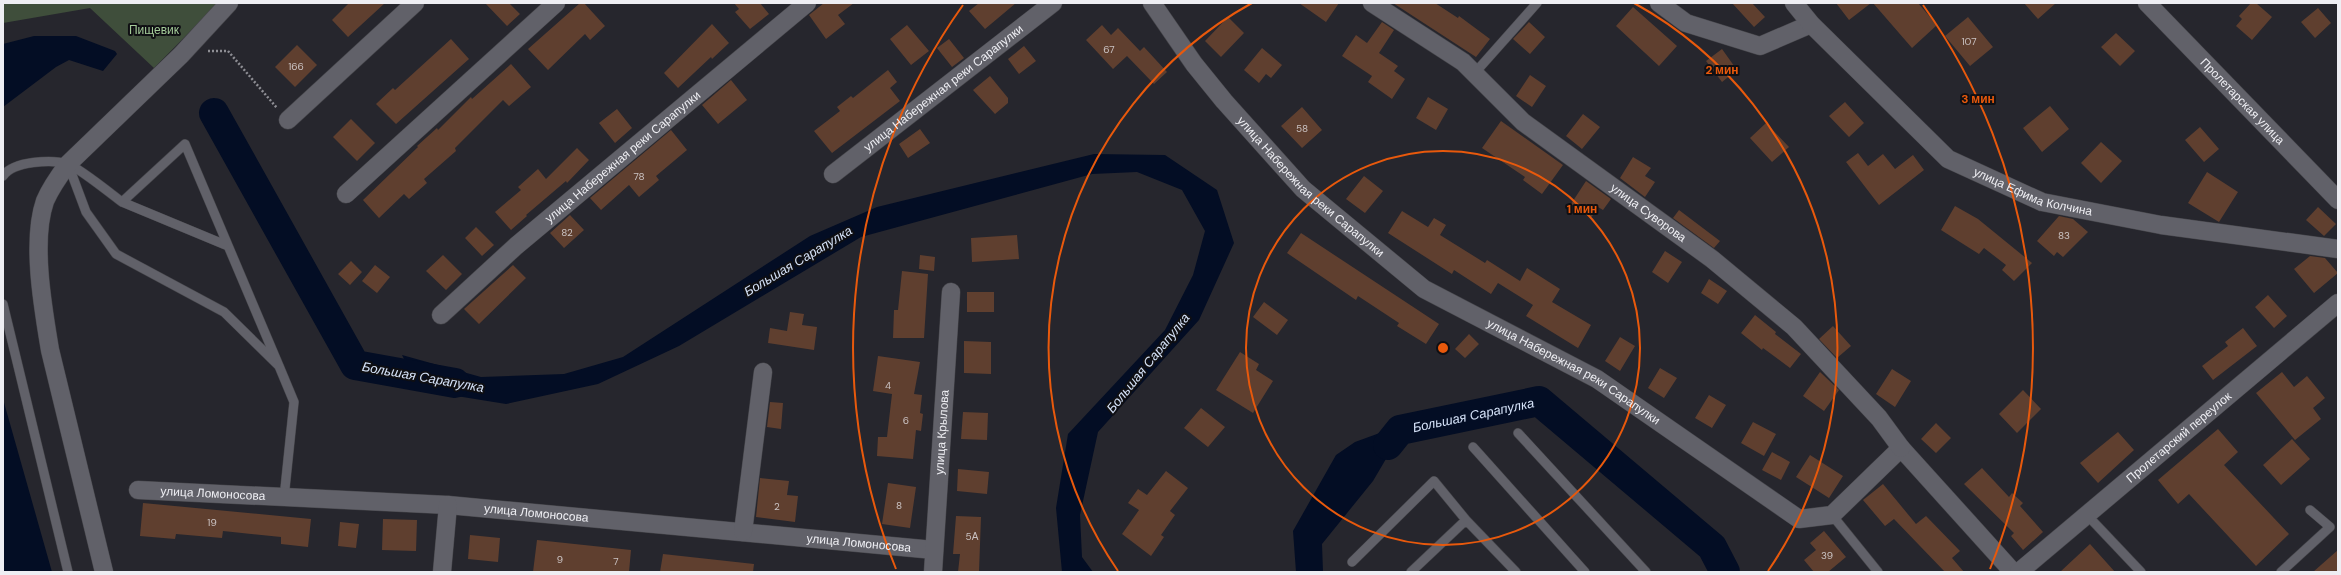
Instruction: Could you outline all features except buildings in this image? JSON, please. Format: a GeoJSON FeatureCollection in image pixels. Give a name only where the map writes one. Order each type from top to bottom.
{"type":"FeatureCollection","features":[{"type":"Feature","properties":{"kind":"street"},"geometry":{"type":"LineString","coordinates":[[104,572],[50,350],[41,287],[41,227],[45,201],[55,181],[68,164],[181,55],[228,3]]}},
{"type":"Feature","properties":{"kind":"street"},"geometry":{"type":"LineString","coordinates":[[288,120],[415,3]]}},
{"type":"Feature","properties":{"kind":"street"},"geometry":{"type":"LineString","coordinates":[[346,194],[556,3]]}},
{"type":"Feature","properties":{"kind":"street","name":"улица Набережная реки Сарапулки"},"geometry":{"type":"LineString","coordinates":[[441,315],[516,246],[807,3]]}},
{"type":"Feature","properties":{"kind":"street","name":"улица Набережная реки Сарапулки"},"geometry":{"type":"LineString","coordinates":[[833,174],[1054,3]]}},
{"type":"Feature","properties":{"kind":"street","name":"улица Набережная реки Сарапулки"},"geometry":{"type":"LineString","coordinates":[[1152,3],[1194,64],[1303,189],[1424,289],[1597,379],[1799,519],[1832,515]]}},
{"type":"Feature","properties":{"kind":"street","name":"улица Суворова"},"geometry":{"type":"LineString","coordinates":[[1372,3],[1463,62],[1473,74],[1523,122],[1712,259],[1794,327],[1879,418],[1901,448]]}},
{"type":"Feature","properties":{"kind":"street"},"geometry":{"type":"LineString","coordinates":[[1659,3],[1686,23],[1760,46],[1811,24]]}},
{"type":"Feature","properties":{"kind":"street","name":"улица Ефима Колчина"},"geometry":{"type":"LineString","coordinates":[[1794,3],[1811,24],[1948,160],[2042,202],[2161,225],[2338,249]]}},
{"type":"Feature","properties":{"kind":"street","name":"Пролетарская улица"},"geometry":{"type":"LineString","coordinates":[[2147,3],[2338,200]]}},
{"type":"Feature","properties":{"kind":"street","name":"улица Крылова"},"geometry":{"type":"LineString","coordinates":[[933,572],[951,292]]}},
{"type":"Feature","properties":{"kind":"street","name":"Пролетарский переулок"},"geometry":{"type":"LineString","coordinates":[[2019,572],[2338,303]]}},
{"type":"Feature","properties":{"kind":"street"},"geometry":{"type":"LineString","coordinates":[[743,532],[763,372]]}},
{"type":"Feature","properties":{"kind":"street"},"geometry":{"type":"LineString","coordinates":[[1832,515],[1901,448],[2014,572]]}},
{"type":"Feature","properties":{"kind":"street","name":"улица Ломоносова"},"geometry":{"type":"LineString","coordinates":[[138,490],[448,505],[934,550]]}},
{"type":"Feature","properties":{"kind":"street"},"geometry":{"type":"LineString","coordinates":[[442,572],[448,505]]}},
{"type":"Feature","properties":{"kind":"lane"},"geometry":{"type":"LineString","coordinates":[[1473,74],[1536,3]]}},
{"type":"Feature","properties":{"kind":"lane"},"geometry":{"type":"LineString","coordinates":[[122,202],[185,144],[294,402],[284,498]]}},
{"type":"Feature","properties":{"kind":"lane"},"geometry":{"type":"LineString","coordinates":[[3,176],[18,166],[41,161],[68,164],[122,202],[228,246]]}},
{"type":"Feature","properties":{"kind":"lane"},"geometry":{"type":"LineString","coordinates":[[68,164],[86,212],[116,254],[224,312],[280,366]]}},
{"type":"Feature","properties":{"kind":"lane"},"geometry":{"type":"LineString","coordinates":[[3,304],[68,572]]}},
{"type":"Feature","properties":{"kind":"lane"},"geometry":{"type":"LineString","coordinates":[[1518,433],[1646,572]]}},
{"type":"Feature","properties":{"kind":"lane"},"geometry":{"type":"LineString","coordinates":[[1473,447],[1585,572]]}},
{"type":"Feature","properties":{"kind":"lane"},"geometry":{"type":"LineString","coordinates":[[1352,562],[1434,481],[1466,520],[1516,572]]}},
{"type":"Feature","properties":{"kind":"lane"},"geometry":{"type":"LineString","coordinates":[[2281,572],[2330,527],[2310,510]]}},
{"type":"Feature","properties":{"kind":"lane"},"geometry":{"type":"LineString","coordinates":[[1832,515],[1878,572]]}},
{"type":"Feature","properties":{"kind":"lane"},"geometry":{"type":"LineString","coordinates":[[2087,515],[2141,572]]}},
{"type":"Feature","properties":{"kind":"lane"},"geometry":{"type":"LineString","coordinates":[[1411,572],[1466,520]]}},
{"type":"Feature","properties":{"kind":"path"},"geometry":{"type":"LineString","coordinates":[[181,55],[200,51],[228,51],[288,120]]}},
{"type":"Feature","properties":{"kind":"green space","name":"Пищевик"},"geometry":{"type":"Polygon","coordinates":[[[3,3],[218,3],[154,68],[90,8],[3,23],[3,3]]]}},
{"type":"Feature","properties":{"kind":"water"},"geometry":{"type":"Polygon","coordinates":[[[34,36],[76,36],[115,51],[117,54],[103,71],[69,60],[56,67],[3,107],[3,44],[34,36]]]}},
{"type":"Feature","properties":{"kind":"water"},"geometry":{"type":"Polygon","coordinates":[[[1094,154],[1165,155],[1217,190],[1234,243],[1199,320],[1098,432],[1080,515],[1082,557],[1093,572],[1062,572],[1056,508],[1068,434],[1165,330],[1193,275],[1205,231],[1182,190],[1137,172],[1092,174],[861,237],[679,346],[598,384],[506,404],[444,394],[412,375],[402,355],[481,377],[564,374],[623,357],[810,236],[877,207],[1094,154]]]}},
{"type":"Feature","properties":{"kind":"water"},"geometry":{"type":"Polygon","coordinates":[[[3,399],[52,572],[3,572],[3,399]]]}},
{"type":"Feature","properties":{"kind":"water"},"geometry":{"type":"Polygon","coordinates":[[[1418,419],[1425,436],[1393,447],[1373,481],[1322,544],[1323,572],[1296,572],[1293,531],[1336,455],[1355,442],[1418,419]]]}},
{"type":"Feature","properties":{"kind":"waterway","name":"Большая Сарапулка"},"geometry":{"type":"LineString","coordinates":[[214,113],[355,365],[455,383]]}},
{"type":"Feature","properties":{"kind":"waterway","name":"Большая Сарапулка"},"geometry":{"type":"LineString","coordinates":[[1388,445],[1400,430],[1539,401],[1712,547],[1725,572]]}}]}
